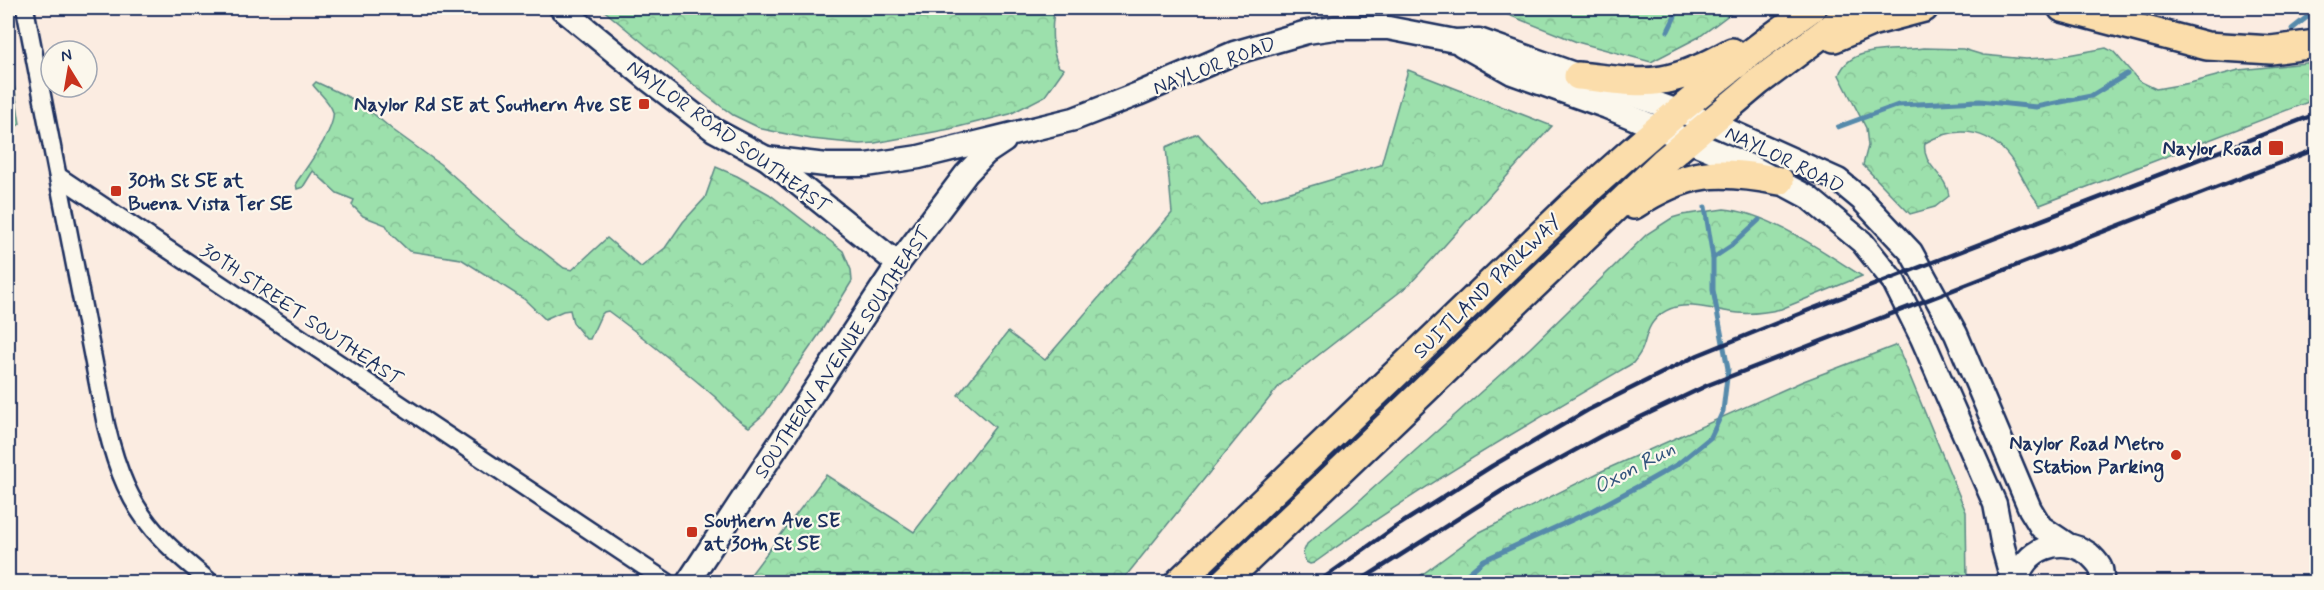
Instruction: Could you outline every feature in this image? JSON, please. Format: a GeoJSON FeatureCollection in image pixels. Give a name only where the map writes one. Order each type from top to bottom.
{"type":"FeatureCollection","features":[{"type":"Feature","properties":{"kind":"highway","name":"SUITLAND PARKWAY"},"geometry":{"type":"LineString","coordinates":[[1224,582],[1688,139],[1792,56],[1857,8]]}},
{"type":"Feature","properties":{"kind":"highway"},"geometry":{"type":"LineString","coordinates":[[1792,56],[1871,22],[1924,8]]}},
{"type":"Feature","properties":{"kind":"highway"},"geometry":{"type":"LineString","coordinates":[[2062,8],[2218,47],[2271,50],[2316,44]]}},
{"type":"Feature","properties":{"kind":"highway","name":"SUITLAND PARKWAY"},"geometry":{"type":"LineString","coordinates":[[1179,582],[1573,204],[1669,119],[1739,62],[1806,12]]}},
{"type":"Feature","properties":{"kind":"highway"},"geometry":{"type":"LineString","coordinates":[[1578,76],[1644,81],[1673,78],[1700,69],[1806,12]]}},
{"type":"Feature","properties":{"kind":"highway"},"geometry":{"type":"LineString","coordinates":[[1581,240],[1663,187],[1690,177],[1731,173],[1780,181]]}},
{"type":"Feature","properties":{"kind":"main road","name":"NAYLOR ROAD SOUTHEAST"},"geometry":{"type":"LineString","coordinates":[[561,8],[714,130],[766,158],[898,264]]}},
{"type":"Feature","properties":{"kind":"main road","name":"NAYLOR ROAD"},"geometry":{"type":"LineString","coordinates":[[766,158],[826,165],[866,165],[919,157],[1074,119],[1234,53],[1307,32],[1334,28],[1388,28],[1455,41],[1479,40],[1578,76],[1669,119],[1688,139],[1780,181],[1824,209],[1862,242],[1894,282],[1922,338],[1992,496],[2010,572],[2017,581]]}},
{"type":"Feature","properties":{"kind":"main road","name":"NAYLOR ROAD"},"geometry":{"type":"LineString","coordinates":[[1455,41],[1512,74],[1669,119],[1709,122],[1838,180],[1861,198],[1911,252],[1956,334],[2030,509],[2041,527],[2068,545],[2082,549],[2093,558],[2104,578]]}},
{"type":"Feature","properties":{"kind":"main road","name":"SOUTHERN AVENUE SOUTHEAST"},"geometry":{"type":"LineString","coordinates":[[688,582],[898,264],[966,174],[986,153],[1013,135]]}},
{"type":"Feature","properties":{"kind":"main road"},"geometry":{"type":"LineString","coordinates":[[2017,581],[2022,567],[2030,556],[2055,545],[2068,545]]}},
{"type":"Feature","properties":{"kind":"street"},"geometry":{"type":"LineString","coordinates":[[25,8],[106,424],[121,479],[151,528],[210,582]]}},
{"type":"Feature","properties":{"kind":"street","name":"30TH STREET SOUTHEAST"},"geometry":{"type":"LineString","coordinates":[[58,176],[667,582]]}},
{"type":"Feature","properties":{"kind":"green space"},"geometry":{"type":"Polygon","coordinates":[[[601,8],[1055,8],[1052,30],[1053,46],[1056,61],[1059,67],[1064,69],[1045,96],[1010,114],[950,129],[875,143],[860,144],[811,139],[762,129],[733,115],[601,8]]]}},
{"type":"Feature","properties":{"kind":"green space"},"geometry":{"type":"Polygon","coordinates":[[[1491,8],[1738,8],[1699,37],[1651,62],[1577,42],[1491,8]]]}},
{"type":"Feature","properties":{"kind":"green space"},"geometry":{"type":"Polygon","coordinates":[[[1924,48],[1963,49],[1983,55],[2026,59],[2057,57],[2106,48],[2114,52],[2139,81],[2156,89],[2239,70],[2316,62],[2316,99],[2040,205],[2015,165],[1997,144],[1975,133],[1951,133],[1925,143],[1927,158],[1944,182],[1949,196],[1935,207],[1910,214],[1863,165],[1868,146],[1866,128],[1839,75],[1853,58],[1864,54],[1924,48]]]}},
{"type":"Feature","properties":{"kind":"green space"},"geometry":{"type":"Polygon","coordinates":[[[8,69],[12,71],[20,124],[14,128],[8,126],[8,69]]]}},
{"type":"Feature","properties":{"kind":"green space"},"geometry":{"type":"Polygon","coordinates":[[[1408,70],[1552,126],[1410,284],[1280,385],[1121,582],[745,582],[826,475],[914,532],[995,427],[958,395],[1008,332],[1045,360],[1172,213],[1166,147],[1198,134],[1260,201],[1381,165],[1408,70]]]}},
{"type":"Feature","properties":{"kind":"green space"},"geometry":{"type":"Polygon","coordinates":[[[316,82],[359,102],[440,164],[510,226],[564,268],[572,270],[607,238],[641,267],[665,248],[683,222],[705,198],[716,167],[769,194],[843,251],[851,270],[852,281],[820,333],[764,414],[749,427],[675,363],[608,311],[601,315],[590,339],[586,339],[573,323],[570,310],[545,319],[524,299],[461,259],[409,251],[391,234],[386,225],[363,216],[352,205],[354,200],[337,193],[313,171],[303,187],[297,189],[296,183],[319,148],[333,119],[332,108],[313,85],[316,82]]]}},
{"type":"Feature","properties":{"kind":"green space"},"geometry":{"type":"Polygon","coordinates":[[[1724,209],[1741,212],[1777,225],[1814,245],[1862,276],[1781,309],[1768,312],[1736,313],[1689,306],[1670,309],[1661,314],[1651,325],[1642,349],[1633,363],[1431,484],[1314,563],[1306,562],[1303,553],[1307,544],[1351,508],[1530,348],[1647,234],[1672,218],[1724,209]]]}},
{"type":"Feature","properties":{"kind":"green space"},"geometry":{"type":"Polygon","coordinates":[[[1897,345],[1966,512],[1967,582],[1412,582],[1480,532],[1602,471],[1801,382],[1897,345]]]}},
{"type":"Feature","properties":{"kind":"waterway","name":"Oxon Run"},"geometry":{"type":"LineString","coordinates":[[1668,31],[1679,8]]}},
{"type":"Feature","properties":{"kind":"waterway"},"geometry":{"type":"LineString","coordinates":[[2292,29],[2316,10]]}},
{"type":"Feature","properties":{"kind":"waterway"},"geometry":{"type":"LineString","coordinates":[[1838,127],[1898,105],[1980,101],[2036,107],[2091,96],[2127,74]]}},
{"type":"Feature","properties":{"kind":"waterway","name":"Oxon Run"},"geometry":{"type":"LineString","coordinates":[[1458,582],[1484,560],[1594,510],[1678,464],[1711,437],[1723,411],[1728,369],[1713,290],[1713,258],[1705,207]]}},
{"type":"Feature","properties":{"kind":"waterway"},"geometry":{"type":"LineString","coordinates":[[1713,258],[1731,246],[1759,220]]}},
{"type":"Feature","properties":{"kind":"railway"},"geometry":{"type":"LineString","coordinates":[[1318,582],[1394,528],[1492,466],[1588,410],[1698,355],[2316,114]]}},
{"type":"Feature","properties":{"kind":"railway"},"geometry":{"type":"LineString","coordinates":[[1358,582],[1503,490],[1601,436],[1708,385],[2316,149]]}},
{"type":"Feature","properties":{"kind":"place","name":"Naylor Rd SE at Southern Ave SE"},"geometry":{"type":"Point","coordinates":[644,104]}},
{"type":"Feature","properties":{"kind":"place","name":"Naylor Road"},"geometry":{"type":"Point","coordinates":[2276,148]}},
{"type":"Feature","properties":{"kind":"place","name":"30th St SE at Buena Vista Ter SE"},"geometry":{"type":"Point","coordinates":[116,191]}},
{"type":"Feature","properties":{"kind":"place","name":"Naylor Road Metro Station Parking"},"geometry":{"type":"Point","coordinates":[2176,455]}},
{"type":"Feature","properties":{"kind":"place","name":"Southern Ave SE at 30th St SE"},"geometry":{"type":"Point","coordinates":[692,532]}}]}
